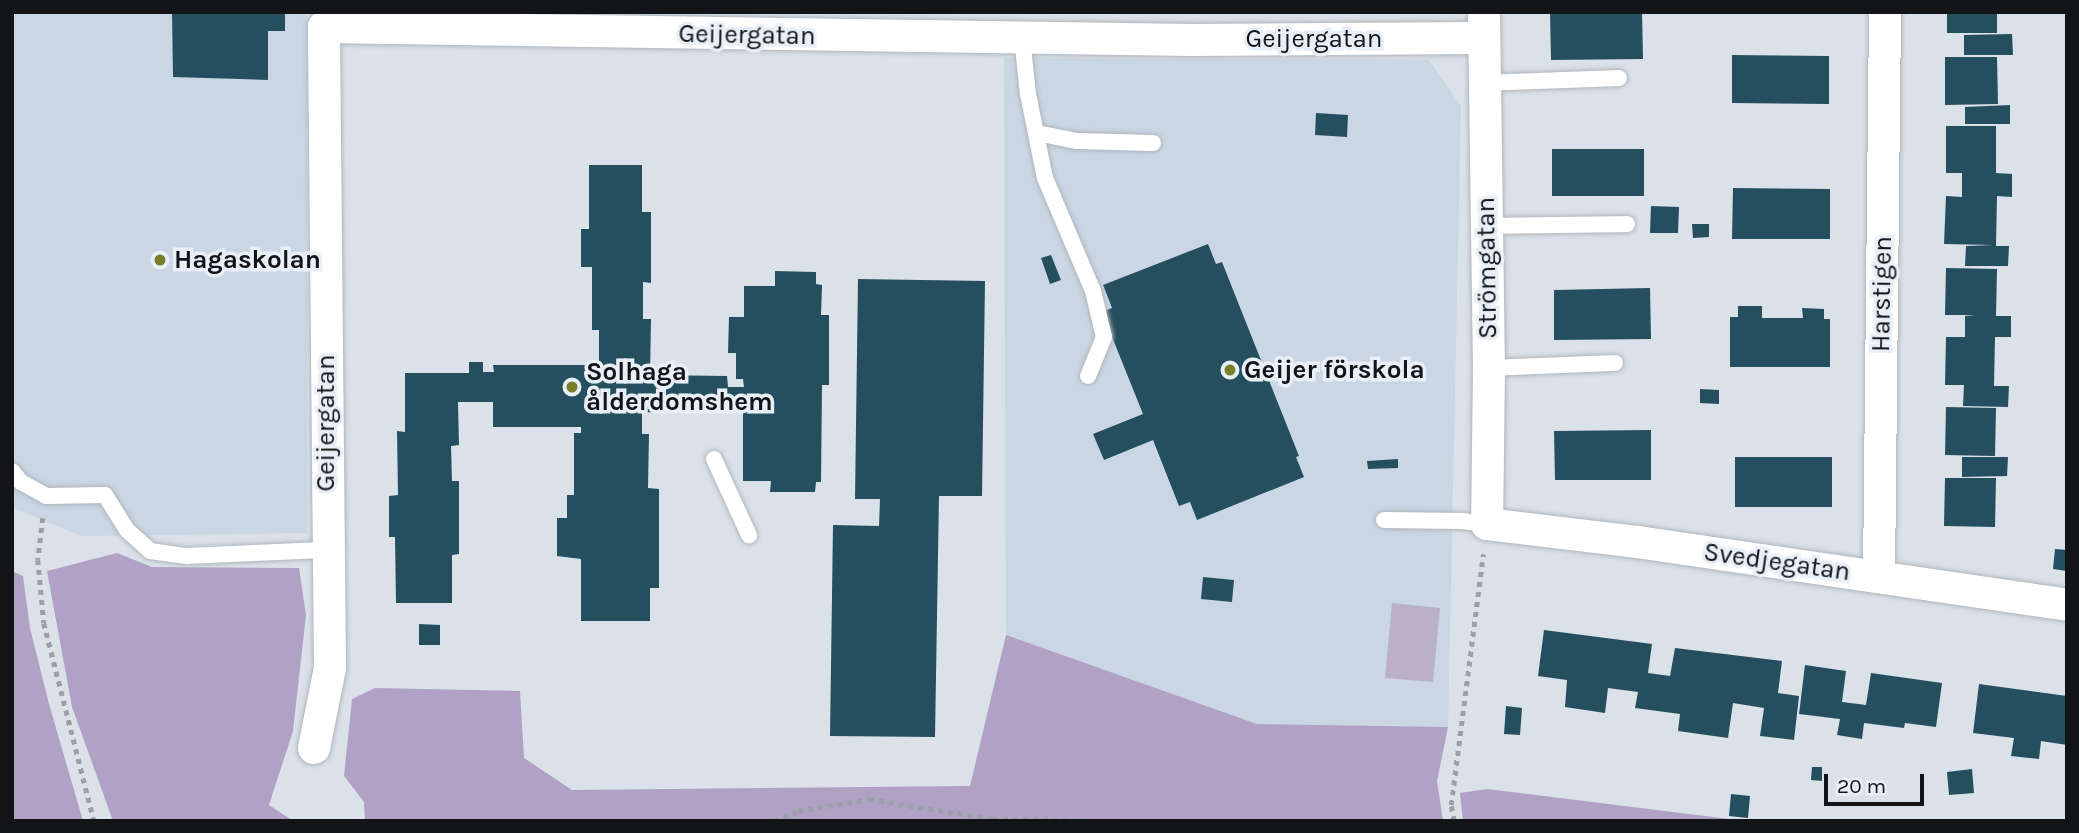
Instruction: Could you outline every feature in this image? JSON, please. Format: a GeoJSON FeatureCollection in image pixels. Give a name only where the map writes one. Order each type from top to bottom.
{"type":"FeatureCollection","features":[{"type":"Feature","properties":{"kind":"street","name":"Harstigen"},"geometry":{"type":"LineString","coordinates":[[1879,576],[1885,12]]}},
{"type":"Feature","properties":{"kind":"street","name":"Geijergatan"},"geometry":{"type":"LineString","coordinates":[[314,748],[330,668],[324,20],[1022,38],[1484,25]]}},
{"type":"Feature","properties":{"kind":"street","name":"Strömgatan"},"geometry":{"type":"LineString","coordinates":[[1484,25],[1489,368],[1487,524]]}},
{"type":"Feature","properties":{"kind":"street","name":"Svedjegatan"},"geometry":{"type":"LineString","coordinates":[[1487,524],[1879,576],[2067,605]]}},
{"type":"Feature","properties":{"kind":"lane"},"geometry":{"type":"LineString","coordinates":[[1022,38],[1045,178],[1093,291],[1104,337],[1088,376]]}},
{"type":"Feature","properties":{"kind":"lane"},"geometry":{"type":"LineString","coordinates":[[1483,83],[1619,78]]}},
{"type":"Feature","properties":{"kind":"lane"},"geometry":{"type":"LineString","coordinates":[[1037,133],[1077,141],[1153,143]]}},
{"type":"Feature","properties":{"kind":"lane"},"geometry":{"type":"LineString","coordinates":[[1486,226],[1627,224]]}},
{"type":"Feature","properties":{"kind":"lane"},"geometry":{"type":"LineString","coordinates":[[1489,368],[1615,363]]}},
{"type":"Feature","properties":{"kind":"lane"},"geometry":{"type":"LineString","coordinates":[[714,459],[749,535]]}},
{"type":"Feature","properties":{"kind":"lane"},"geometry":{"type":"LineString","coordinates":[[12,471],[21,482],[46,496],[105,495],[127,530],[150,551],[187,556],[327,550]]}},
{"type":"Feature","properties":{"kind":"lane"},"geometry":{"type":"LineString","coordinates":[[1384,520],[1462,520],[1487,524]]}},
{"type":"Feature","properties":{"kind":"path"},"geometry":{"type":"LineString","coordinates":[[46,496],[38,560],[44,623],[94,821]]}},
{"type":"Feature","properties":{"kind":"path"},"geometry":{"type":"LineString","coordinates":[[1454,821],[1451,805],[1487,524]]}},
{"type":"Feature","properties":{"kind":"path"},"geometry":{"type":"LineString","coordinates":[[774,821],[798,811],[869,799],[993,819],[1130,821]]}},
{"type":"Feature","properties":{"kind":"shaded area","name":"Hagaskolan"},"geometry":{"type":"Polygon","coordinates":[[[12,12],[307,12],[307,533],[81,536],[12,507],[12,12]]]}},
{"type":"Feature","properties":{"kind":"shaded area"},"geometry":{"type":"Polygon","coordinates":[[[569,12],[871,12],[871,14],[569,12]]]}},
{"type":"Feature","properties":{"kind":"shaded area","name":"Geijer förskola"},"geometry":{"type":"Polygon","coordinates":[[[1004,58],[1429,60],[1461,106],[1448,727],[1257,724],[1006,635],[1004,58]]]}},
{"type":"Feature","properties":{"kind":"shaded area"},"geometry":{"type":"Polygon","coordinates":[[[117,553],[152,567],[299,568],[306,615],[293,731],[269,805],[293,821],[113,821],[72,707],[47,571],[117,553]]]}},
{"type":"Feature","properties":{"kind":"shaded area"},"geometry":{"type":"Polygon","coordinates":[[[12,571],[23,576],[30,628],[83,821],[12,821],[12,571]]]}},
{"type":"Feature","properties":{"kind":"shaded area"},"geometry":{"type":"Polygon","coordinates":[[[1392,603],[1440,608],[1433,682],[1385,678],[1392,603]]]}},
{"type":"Feature","properties":{"kind":"shaded area"},"geometry":{"type":"Polygon","coordinates":[[[1006,635],[1257,724],[1448,727],[1437,781],[1443,821],[365,821],[364,802],[344,776],[352,699],[375,688],[520,691],[524,758],[572,790],[970,786],[1006,635]]]}},
{"type":"Feature","properties":{"kind":"shaded area"},"geometry":{"type":"Polygon","coordinates":[[[1487,789],[1745,821],[1463,821],[1460,793],[1487,789]]]}},
{"type":"Feature","properties":{"kind":"building"},"geometry":{"type":"Polygon","coordinates":[[[172,12],[285,12],[285,31],[268,31],[268,80],[173,77],[172,12]]]}},
{"type":"Feature","properties":{"kind":"building"},"geometry":{"type":"Polygon","coordinates":[[[1550,12],[1642,12],[1643,59],[1551,60],[1550,12]]]}},
{"type":"Feature","properties":{"kind":"building"},"geometry":{"type":"Polygon","coordinates":[[[1947,12],[1997,12],[1997,33],[1947,33],[1947,12]]]}},
{"type":"Feature","properties":{"kind":"building"},"geometry":{"type":"Polygon","coordinates":[[[2012,34],[2013,55],[1964,55],[1964,35],[2012,34]]]}},
{"type":"Feature","properties":{"kind":"building"},"geometry":{"type":"Polygon","coordinates":[[[1732,55],[1829,56],[1829,104],[1732,103],[1732,55]]]}},
{"type":"Feature","properties":{"kind":"building"},"geometry":{"type":"Polygon","coordinates":[[[1945,57],[1997,57],[1998,104],[1945,105],[1945,57]]]}},
{"type":"Feature","properties":{"kind":"building"},"geometry":{"type":"Polygon","coordinates":[[[2010,105],[2010,124],[1965,124],[1965,107],[2010,105]]]}},
{"type":"Feature","properties":{"kind":"building"},"geometry":{"type":"Polygon","coordinates":[[[1316,113],[1348,115],[1347,137],[1315,135],[1316,113]]]}},
{"type":"Feature","properties":{"kind":"building"},"geometry":{"type":"Polygon","coordinates":[[[1946,126],[1996,126],[1996,173],[2012,174],[2012,197],[1997,196],[1996,246],[2009,246],[2008,266],[1965,266],[1966,246],[1993,245],[1944,244],[1946,196],[1962,197],[1962,173],[1946,173],[1946,126]]]}},
{"type":"Feature","properties":{"kind":"building"},"geometry":{"type":"Polygon","coordinates":[[[1552,149],[1644,149],[1644,196],[1552,196],[1552,149]]]}},
{"type":"Feature","properties":{"kind":"building"},"geometry":{"type":"Polygon","coordinates":[[[589,165],[642,165],[642,212],[651,212],[651,283],[643,282],[643,319],[651,319],[650,375],[727,376],[728,387],[744,387],[743,379],[736,379],[736,353],[728,353],[729,317],[744,317],[744,286],[775,286],[775,271],[816,272],[816,284],[822,285],[821,315],[829,315],[829,385],[822,385],[821,482],[816,482],[815,492],[770,492],[771,481],[743,481],[743,412],[715,411],[715,400],[651,400],[651,412],[642,413],[642,434],[649,434],[648,488],[659,489],[659,588],[650,588],[650,621],[581,621],[581,559],[557,556],[557,518],[567,518],[567,495],[574,495],[574,433],[581,433],[581,427],[493,427],[493,402],[458,402],[459,445],[451,446],[452,481],[459,481],[459,554],[452,555],[452,603],[396,603],[395,537],[389,537],[389,496],[398,495],[397,431],[405,432],[405,373],[469,373],[469,362],[483,362],[483,372],[494,372],[493,365],[599,365],[599,330],[592,330],[592,267],[581,267],[581,229],[589,229],[589,165]]]}},
{"type":"Feature","properties":{"kind":"building"},"geometry":{"type":"Polygon","coordinates":[[[1733,188],[1830,189],[1830,239],[1732,239],[1733,188]]]}},
{"type":"Feature","properties":{"kind":"building"},"geometry":{"type":"Polygon","coordinates":[[[1651,206],[1679,207],[1678,233],[1650,233],[1651,206]]]}},
{"type":"Feature","properties":{"kind":"building"},"geometry":{"type":"Polygon","coordinates":[[[1692,224],[1709,224],[1709,237],[1693,238],[1692,224]]]}},
{"type":"Feature","properties":{"kind":"building"},"geometry":{"type":"Polygon","coordinates":[[[1208,244],[1216,264],[1222,262],[1299,456],[1296,457],[1304,477],[1197,520],[1190,502],[1179,506],[1153,440],[1104,460],[1093,434],[1143,414],[1102,312],[1112,308],[1103,285],[1208,244]]]}},
{"type":"Feature","properties":{"kind":"building"},"geometry":{"type":"Polygon","coordinates":[[[1051,255],[1061,280],[1050,284],[1041,258],[1051,255]]]}},
{"type":"Feature","properties":{"kind":"building"},"geometry":{"type":"Polygon","coordinates":[[[1946,268],[1997,269],[1996,316],[2011,316],[2011,337],[1995,337],[1994,386],[2009,386],[2008,407],[1963,406],[1964,385],[1945,385],[1946,337],[1965,337],[1965,316],[1975,315],[1945,315],[1946,268]]]}},
{"type":"Feature","properties":{"kind":"building"},"geometry":{"type":"Polygon","coordinates":[[[858,279],[985,281],[982,496],[939,496],[935,737],[830,736],[833,525],[879,526],[880,499],[855,499],[858,279]]]}},
{"type":"Feature","properties":{"kind":"building"},"geometry":{"type":"Polygon","coordinates":[[[1650,288],[1651,339],[1554,340],[1554,290],[1650,288]]]}},
{"type":"Feature","properties":{"kind":"building"},"geometry":{"type":"Polygon","coordinates":[[[1738,306],[1762,306],[1762,318],[1803,318],[1802,308],[1824,309],[1824,319],[1830,319],[1830,367],[1730,367],[1730,317],[1738,317],[1738,306]]]}},
{"type":"Feature","properties":{"kind":"building"},"geometry":{"type":"Polygon","coordinates":[[[1700,389],[1719,390],[1719,404],[1700,403],[1700,389]]]}},
{"type":"Feature","properties":{"kind":"building"},"geometry":{"type":"Polygon","coordinates":[[[1946,407],[1996,408],[1995,456],[1945,455],[1946,407]]]}},
{"type":"Feature","properties":{"kind":"building"},"geometry":{"type":"Polygon","coordinates":[[[1651,430],[1651,480],[1555,480],[1554,431],[1651,430]]]}},
{"type":"Feature","properties":{"kind":"building"},"geometry":{"type":"Polygon","coordinates":[[[1735,457],[1832,457],[1832,507],[1735,507],[1735,457]]]}},
{"type":"Feature","properties":{"kind":"building"},"geometry":{"type":"Polygon","coordinates":[[[1962,457],[2008,457],[2007,476],[1962,477],[1962,457]]]}},
{"type":"Feature","properties":{"kind":"building"},"geometry":{"type":"Polygon","coordinates":[[[1398,459],[1398,468],[1368,469],[1367,461],[1398,459]]]}},
{"type":"Feature","properties":{"kind":"building"},"geometry":{"type":"Polygon","coordinates":[[[1945,478],[1996,478],[1995,527],[1944,526],[1945,478]]]}},
{"type":"Feature","properties":{"kind":"building"},"geometry":{"type":"Polygon","coordinates":[[[2055,549],[2067,550],[2067,571],[2053,569],[2055,549]]]}},
{"type":"Feature","properties":{"kind":"building"},"geometry":{"type":"Polygon","coordinates":[[[1203,577],[1234,580],[1232,602],[1201,599],[1203,577]]]}},
{"type":"Feature","properties":{"kind":"building"},"geometry":{"type":"Polygon","coordinates":[[[419,624],[440,625],[440,645],[419,645],[419,624]]]}},
{"type":"Feature","properties":{"kind":"building"},"geometry":{"type":"Polygon","coordinates":[[[1544,630],[1652,644],[1648,673],[1670,676],[1675,648],[1782,661],[1778,693],[1799,696],[1794,740],[1760,736],[1764,708],[1733,703],[1728,738],[1678,731],[1680,714],[1635,708],[1638,692],[1608,688],[1605,713],[1565,707],[1567,680],[1538,676],[1544,630]]]}},
{"type":"Feature","properties":{"kind":"building"},"geometry":{"type":"Polygon","coordinates":[[[1805,665],[1846,671],[1842,702],[1866,705],[1871,673],[1942,683],[1936,727],[1905,723],[1904,728],[1864,723],[1862,739],[1837,735],[1840,719],[1799,714],[1805,665]]]}},
{"type":"Feature","properties":{"kind":"building"},"geometry":{"type":"Polygon","coordinates":[[[1979,684],[2067,696],[2067,745],[2041,741],[2039,759],[2011,756],[2014,738],[1973,733],[1979,684]]]}},
{"type":"Feature","properties":{"kind":"building"},"geometry":{"type":"Polygon","coordinates":[[[1506,706],[1522,708],[1520,735],[1504,734],[1506,706]]]}},
{"type":"Feature","properties":{"kind":"building"},"geometry":{"type":"Polygon","coordinates":[[[1812,767],[1822,767],[1822,781],[1811,780],[1812,767]]]}},
{"type":"Feature","properties":{"kind":"building"},"geometry":{"type":"Polygon","coordinates":[[[1972,769],[1974,793],[1949,795],[1947,772],[1972,769]]]}},
{"type":"Feature","properties":{"kind":"building"},"geometry":{"type":"Polygon","coordinates":[[[1731,794],[1750,796],[1748,818],[1729,816],[1731,794]]]}},
{"type":"Feature","properties":{"kind":"place","name":"Hagaskolan"},"geometry":{"type":"Point","coordinates":[160,260]}},
{"type":"Feature","properties":{"kind":"place","name":"Geijer förskola"},"geometry":{"type":"Point","coordinates":[1230,370]}},
{"type":"Feature","properties":{"kind":"place","name":"Solhaga ålderdomshem"},"geometry":{"type":"Point","coordinates":[572,387]}}]}
